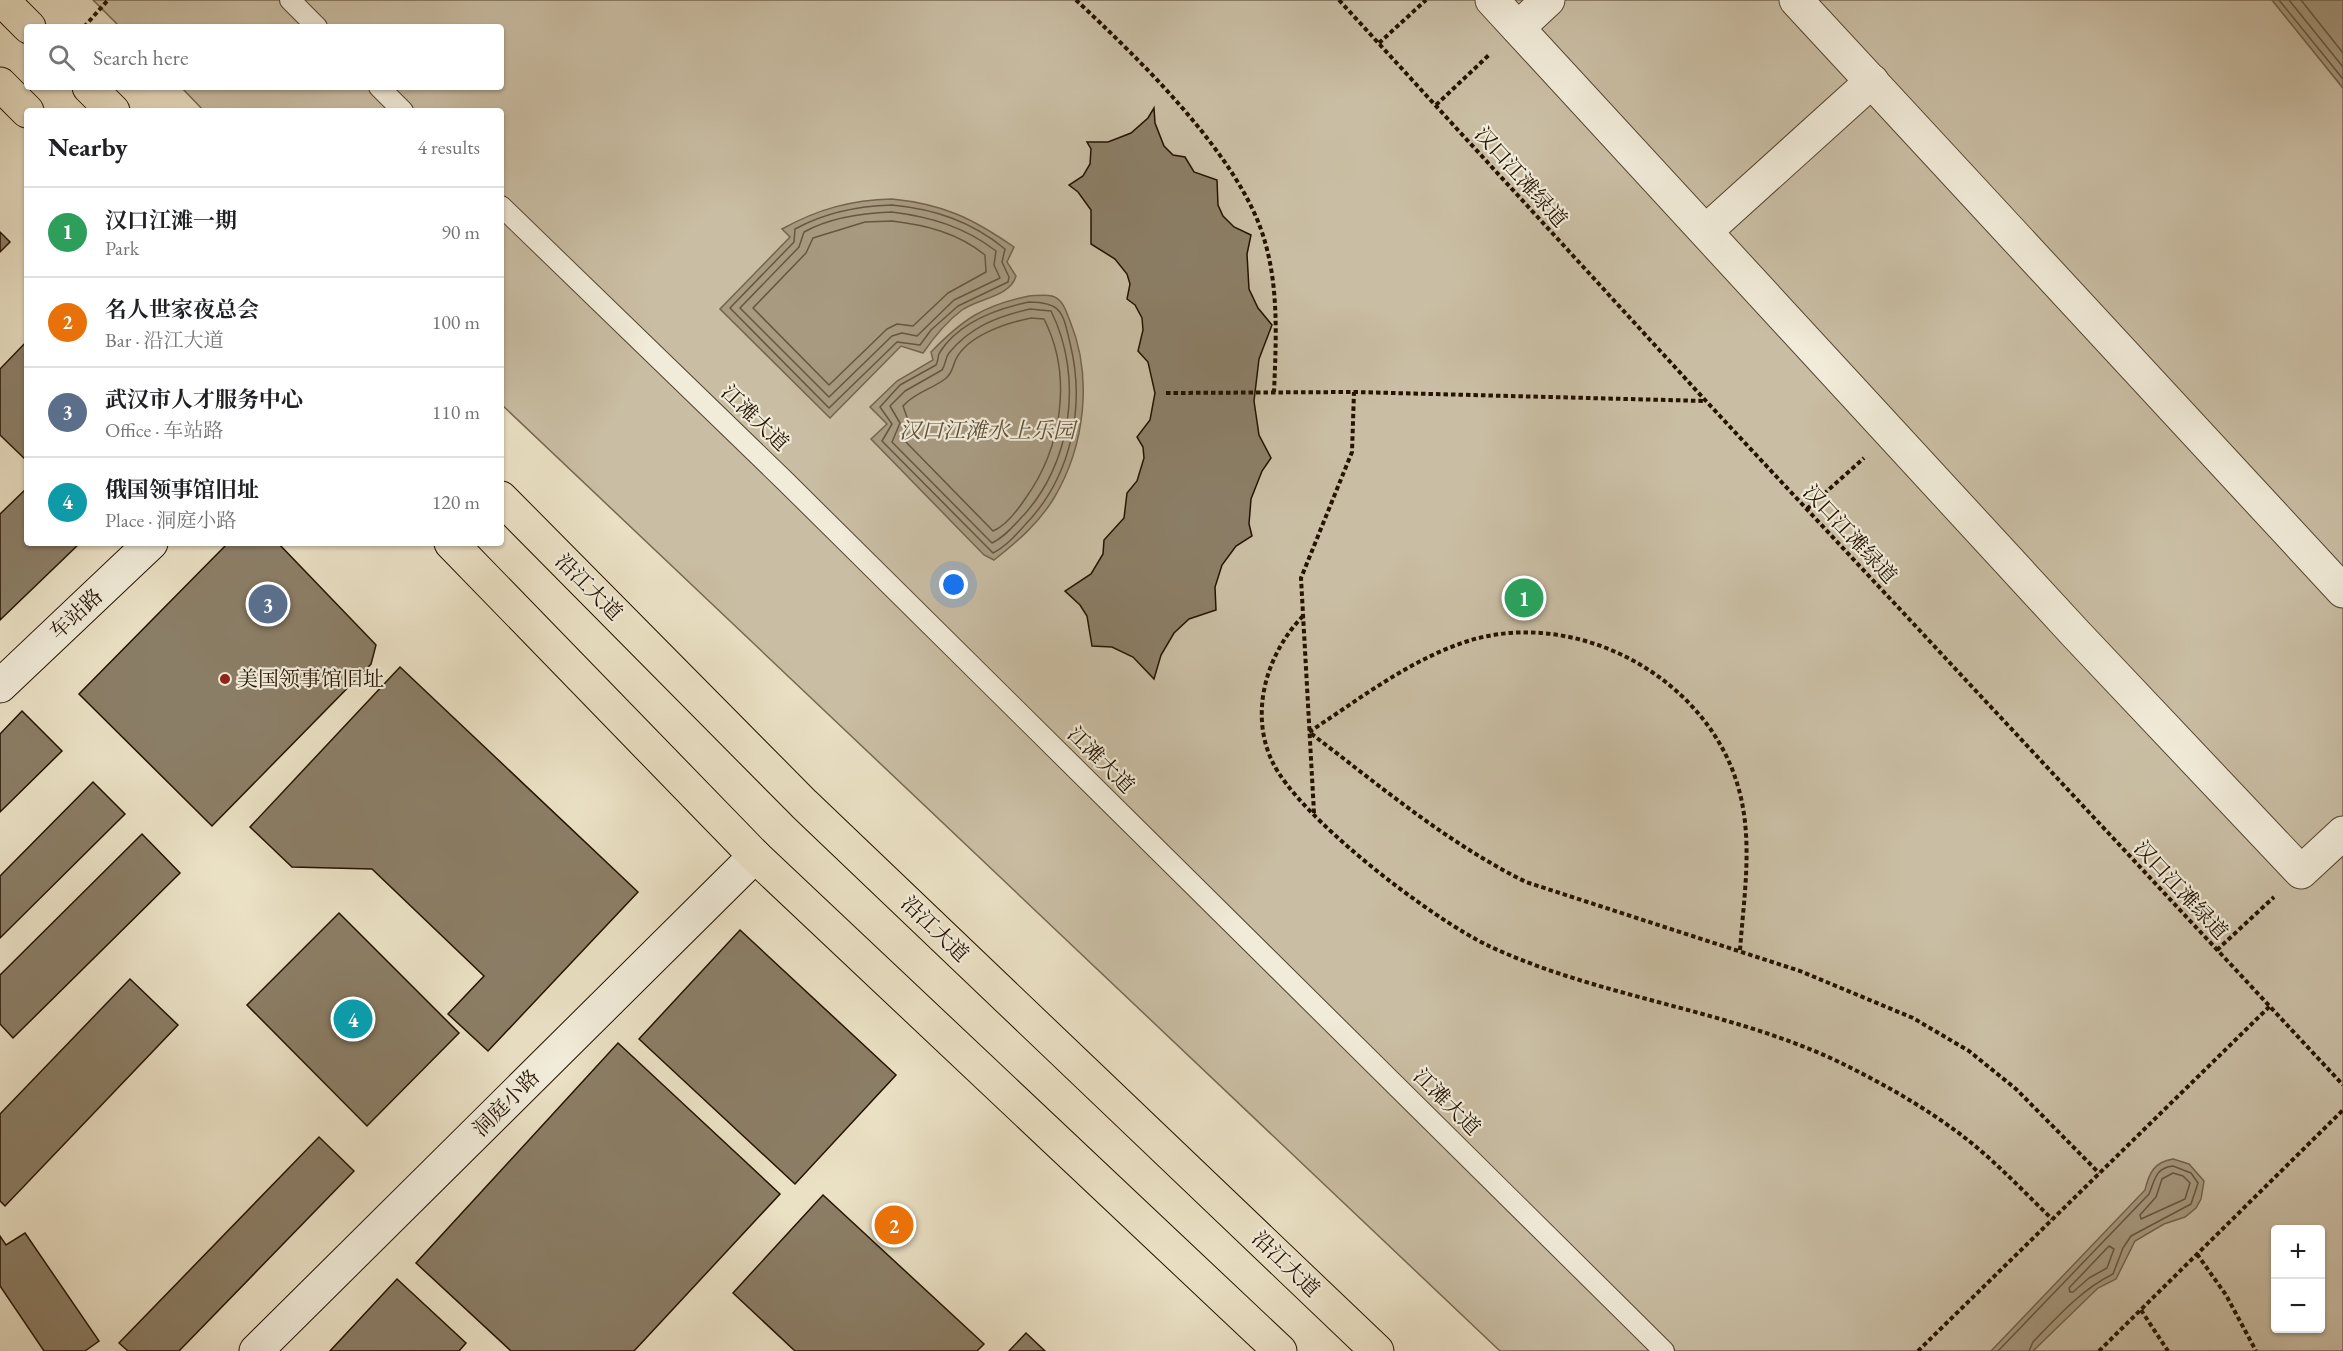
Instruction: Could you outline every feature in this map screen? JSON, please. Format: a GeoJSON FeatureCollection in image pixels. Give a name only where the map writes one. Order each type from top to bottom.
{"type":"FeatureCollection","features":[{"type":"Feature","properties":{"kind":"main road"},"geometry":{"type":"LineString","coordinates":[[2,0],[26,24]]}},
{"type":"Feature","properties":{"kind":"main road"},"geometry":{"type":"LineString","coordinates":[[0,84],[24,108]]}},
{"type":"Feature","properties":{"kind":"main road"},"geometry":{"type":"LineString","coordinates":[[92,90],[110,108]]}},
{"type":"Feature","properties":{"kind":"main road","name":"沿江大道"},"geometry":{"type":"LineString","coordinates":[[504,501],[804,804],[1377,1351]]}},
{"type":"Feature","properties":{"kind":"main road"},"geometry":{"type":"LineString","coordinates":[[454,546],[755,856],[1280,1351]]}},
{"type":"Feature","properties":{"kind":"street"},"geometry":{"type":"LineString","coordinates":[[1492,0],[2076,634],[2301,872],[2343,833]]}},
{"type":"Feature","properties":{"kind":"street"},"geometry":{"type":"LineString","coordinates":[[1518,28],[1548,0]]}},
{"type":"Feature","properties":{"kind":"street"},"geometry":{"type":"LineString","coordinates":[[1797,0],[2343,591]]}},
{"type":"Feature","properties":{"kind":"street"},"geometry":{"type":"LineString","coordinates":[[1706,231],[1872,81]]}},
{"type":"Feature","properties":{"kind":"street","name":"车站路"},"geometry":{"type":"LineString","coordinates":[[0,686],[148,546]]}},
{"type":"Feature","properties":{"kind":"street","name":"洞庭小路"},"geometry":{"type":"LineString","coordinates":[[256,1351],[755,856]]}},
{"type":"Feature","properties":{"kind":"lane"},"geometry":{"type":"LineString","coordinates":[[290,0],[314,24]]}},
{"type":"Feature","properties":{"kind":"lane"},"geometry":{"type":"LineString","coordinates":[[382,90],[400,108]]}},
{"type":"Feature","properties":{"kind":"lane","name":"江滩大道"},"geometry":{"type":"LineString","coordinates":[[504,209],[785,481],[1664,1351]]}},
{"type":"Feature","properties":{"kind":"path"},"geometry":{"type":"LineString","coordinates":[[87,24],[108,0]]}},
{"type":"Feature","properties":{"kind":"path"},"geometry":{"type":"LineString","coordinates":[[1076,0],[1182,109],[1233,175],[1251,209],[1265,242],[1271,279],[1276,320],[1274,392]]}},
{"type":"Feature","properties":{"kind":"path","name":"汉口江滩绿道"},"geometry":{"type":"LineString","coordinates":[[1340,0],[1706,401],[2343,1085]]}},
{"type":"Feature","properties":{"kind":"path"},"geometry":{"type":"LineString","coordinates":[[1378,43],[1426,0]]}},
{"type":"Feature","properties":{"kind":"path"},"geometry":{"type":"LineString","coordinates":[[1436,105],[1518,28]]}},
{"type":"Feature","properties":{"kind":"path"},"geometry":{"type":"LineString","coordinates":[[1314,813],[1301,578],[1352,452],[1354,392]]}},
{"type":"Feature","properties":{"kind":"path"},"geometry":{"type":"LineString","coordinates":[[1166,393],[1354,392],[1706,401]]}},
{"type":"Feature","properties":{"kind":"path"},"geometry":{"type":"LineString","coordinates":[[1807,509],[1892,434]]}},
{"type":"Feature","properties":{"kind":"path"},"geometry":{"type":"LineString","coordinates":[[1303,616],[1285,634],[1276,650],[1263,698],[1261,717],[1264,738],[1279,775],[1314,813],[1367,862],[1410,896],[1488,945],[1575,977],[1772,1036],[1836,1061],[1875,1080],[1929,1113],[1968,1141],[2052,1219]]}},
{"type":"Feature","properties":{"kind":"path"},"geometry":{"type":"LineString","coordinates":[[1309,732],[1404,670],[1462,643],[1496,634],[1540,631],[1608,647],[1671,686],[1699,716],[1725,753],[1737,783],[1745,822],[1747,865],[1740,950]]}},
{"type":"Feature","properties":{"kind":"path"},"geometry":{"type":"LineString","coordinates":[[1309,732],[1449,838],[1490,864],[1526,882],[1800,971],[1913,1018],[1969,1051],[2016,1089],[2099,1173]]}},
{"type":"Feature","properties":{"kind":"path"},"geometry":{"type":"LineString","coordinates":[[2217,950],[2301,872]]}},
{"type":"Feature","properties":{"kind":"path"},"geometry":{"type":"LineString","coordinates":[[1918,1351],[2270,1006]]}},
{"type":"Feature","properties":{"kind":"path"},"geometry":{"type":"LineString","coordinates":[[2099,1351],[2343,1110]]}},
{"type":"Feature","properties":{"kind":"path"},"geometry":{"type":"LineString","coordinates":[[2197,1254],[2226,1295],[2256,1351]]}},
{"type":"Feature","properties":{"kind":"path"},"geometry":{"type":"LineString","coordinates":[[2140,1310],[2168,1351]]}},
{"type":"Feature","properties":{"kind":"shaded area"},"geometry":{"type":"Polygon","coordinates":[[[93,0],[2272,0],[2343,88],[2343,1351],[1500,1351],[504,407],[504,108],[201,108],[184,90],[504,90],[504,24],[117,24],[93,0]]]}},
{"type":"Feature","properties":{"kind":"water"},"geometry":{"type":"Polygon","coordinates":[[[2272,0],[2343,0],[2343,88],[2272,0]]]}},
{"type":"Feature","properties":{"kind":"water"},"geometry":{"type":"Polygon","coordinates":[[[892,199],[942,209],[970,220],[999,237],[1014,247],[1007,262],[1016,276],[1013,283],[1001,293],[962,310],[941,330],[923,353],[901,346],[830,418],[720,309],[790,237],[782,229],[835,207],[863,201],[892,199]]]}},
{"type":"Feature","properties":{"kind":"water","name":"汉口江滩水上乐园"},"geometry":{"type":"Polygon","coordinates":[[[1029,296],[1052,296],[1059,300],[1065,309],[1082,365],[1082,411],[1079,434],[1065,478],[1042,516],[994,560],[984,555],[871,439],[887,424],[870,407],[897,381],[933,360],[931,352],[964,322],[999,304],[1029,296]]]}},
{"type":"Feature","properties":{"kind":"water"},"geometry":{"type":"Polygon","coordinates":[[[2173,1159],[2189,1164],[2204,1181],[2201,1199],[2196,1208],[2185,1217],[2164,1224],[2135,1241],[2116,1279],[2098,1288],[2033,1351],[1991,1351],[2145,1190],[2153,1169],[2173,1159]]]}},
{"type":"Feature","properties":{"kind":"building"},"geometry":{"type":"Polygon","coordinates":[[[1154,108],[1155,123],[1164,146],[1173,155],[1185,157],[1194,172],[1217,180],[1218,205],[1223,216],[1234,227],[1251,235],[1247,254],[1249,289],[1258,308],[1272,325],[1259,359],[1254,401],[1259,435],[1271,458],[1262,471],[1251,499],[1249,524],[1252,536],[1236,546],[1222,565],[1215,587],[1216,610],[1189,619],[1174,633],[1161,655],[1154,679],[1133,657],[1112,647],[1092,646],[1087,616],[1080,605],[1065,591],[1091,574],[1103,554],[1104,540],[1124,518],[1127,493],[1137,481],[1144,458],[1143,447],[1137,437],[1150,420],[1155,393],[1148,362],[1138,351],[1143,330],[1142,318],[1135,305],[1127,299],[1130,284],[1127,274],[1115,259],[1091,244],[1091,210],[1078,192],[1069,185],[1083,176],[1090,164],[1091,149],[1087,142],[1108,142],[1131,133],[1148,118],[1154,108]]]}},
{"type":"Feature","properties":{"kind":"building"},"geometry":{"type":"Polygon","coordinates":[[[0,232],[10,242],[0,252],[0,232]]]}},
{"type":"Feature","properties":{"kind":"building"},"geometry":{"type":"Polygon","coordinates":[[[24,344],[24,458],[0,435],[0,369],[24,344]]]}},
{"type":"Feature","properties":{"kind":"building"},"geometry":{"type":"Polygon","coordinates":[[[24,491],[24,546],[77,546],[0,620],[0,514],[24,491]]]}},
{"type":"Feature","properties":{"kind":"building","name":"美国领事馆旧址"},"geometry":{"type":"Polygon","coordinates":[[[225,546],[281,546],[376,645],[371,664],[212,826],[79,694],[225,546]]]}},
{"type":"Feature","properties":{"kind":"building"},"geometry":{"type":"Polygon","coordinates":[[[400,667],[638,892],[488,1051],[448,1014],[484,976],[372,869],[292,867],[250,827],[400,667]]]}},
{"type":"Feature","properties":{"kind":"building"},"geometry":{"type":"Polygon","coordinates":[[[22,711],[62,751],[0,812],[0,734],[22,711]]]}},
{"type":"Feature","properties":{"kind":"building"},"geometry":{"type":"Polygon","coordinates":[[[93,782],[125,814],[0,938],[0,876],[93,782]]]}},
{"type":"Feature","properties":{"kind":"building"},"geometry":{"type":"Polygon","coordinates":[[[142,834],[180,873],[13,1038],[0,1024],[0,975],[142,834]]]}},
{"type":"Feature","properties":{"kind":"building"},"geometry":{"type":"Polygon","coordinates":[[[339,913],[459,1033],[367,1126],[247,1005],[339,913]]]}},
{"type":"Feature","properties":{"kind":"building"},"geometry":{"type":"Polygon","coordinates":[[[740,930],[896,1075],[795,1184],[639,1039],[740,930]]]}},
{"type":"Feature","properties":{"kind":"building"},"geometry":{"type":"Polygon","coordinates":[[[130,979],[178,1025],[5,1206],[0,1201],[0,1114],[130,979]]]}},
{"type":"Feature","properties":{"kind":"building"},"geometry":{"type":"Polygon","coordinates":[[[618,1043],[780,1194],[634,1351],[511,1351],[416,1263],[618,1043]]]}},
{"type":"Feature","properties":{"kind":"building"},"geometry":{"type":"Polygon","coordinates":[[[319,1137],[354,1171],[179,1351],[128,1351],[119,1343],[319,1137]]]}},
{"type":"Feature","properties":{"kind":"building"},"geometry":{"type":"Polygon","coordinates":[[[823,1195],[984,1344],[977,1351],[795,1351],[733,1293],[823,1195]]]}},
{"type":"Feature","properties":{"kind":"building"},"geometry":{"type":"Polygon","coordinates":[[[25,1233],[99,1341],[85,1351],[44,1351],[0,1286],[0,1236],[6,1245],[25,1233]]]}},
{"type":"Feature","properties":{"kind":"building"},"geometry":{"type":"Polygon","coordinates":[[[397,1279],[466,1343],[459,1351],[330,1351],[397,1279]]]}},
{"type":"Feature","properties":{"kind":"building"},"geometry":{"type":"Polygon","coordinates":[[[1026,1333],[1045,1351],[1009,1351],[1026,1333]]]}},
{"type":"Feature","properties":{"kind":"place","name":"汉口江滩一期"},"geometry":{"type":"Point","coordinates":[1524,598]}},
{"type":"Feature","properties":{"kind":"place","name":"武汉市人才服务中心"},"geometry":{"type":"Point","coordinates":[268,604]}},
{"type":"Feature","properties":{"kind":"place","name":"美国领事馆旧址"},"geometry":{"type":"Point","coordinates":[225,679]}},
{"type":"Feature","properties":{"kind":"place","name":"俄国领事馆旧址"},"geometry":{"type":"Point","coordinates":[353,1019]}},
{"type":"Feature","properties":{"kind":"place","name":"名人世家夜总会"},"geometry":{"type":"Point","coordinates":[894,1225]}}]}
